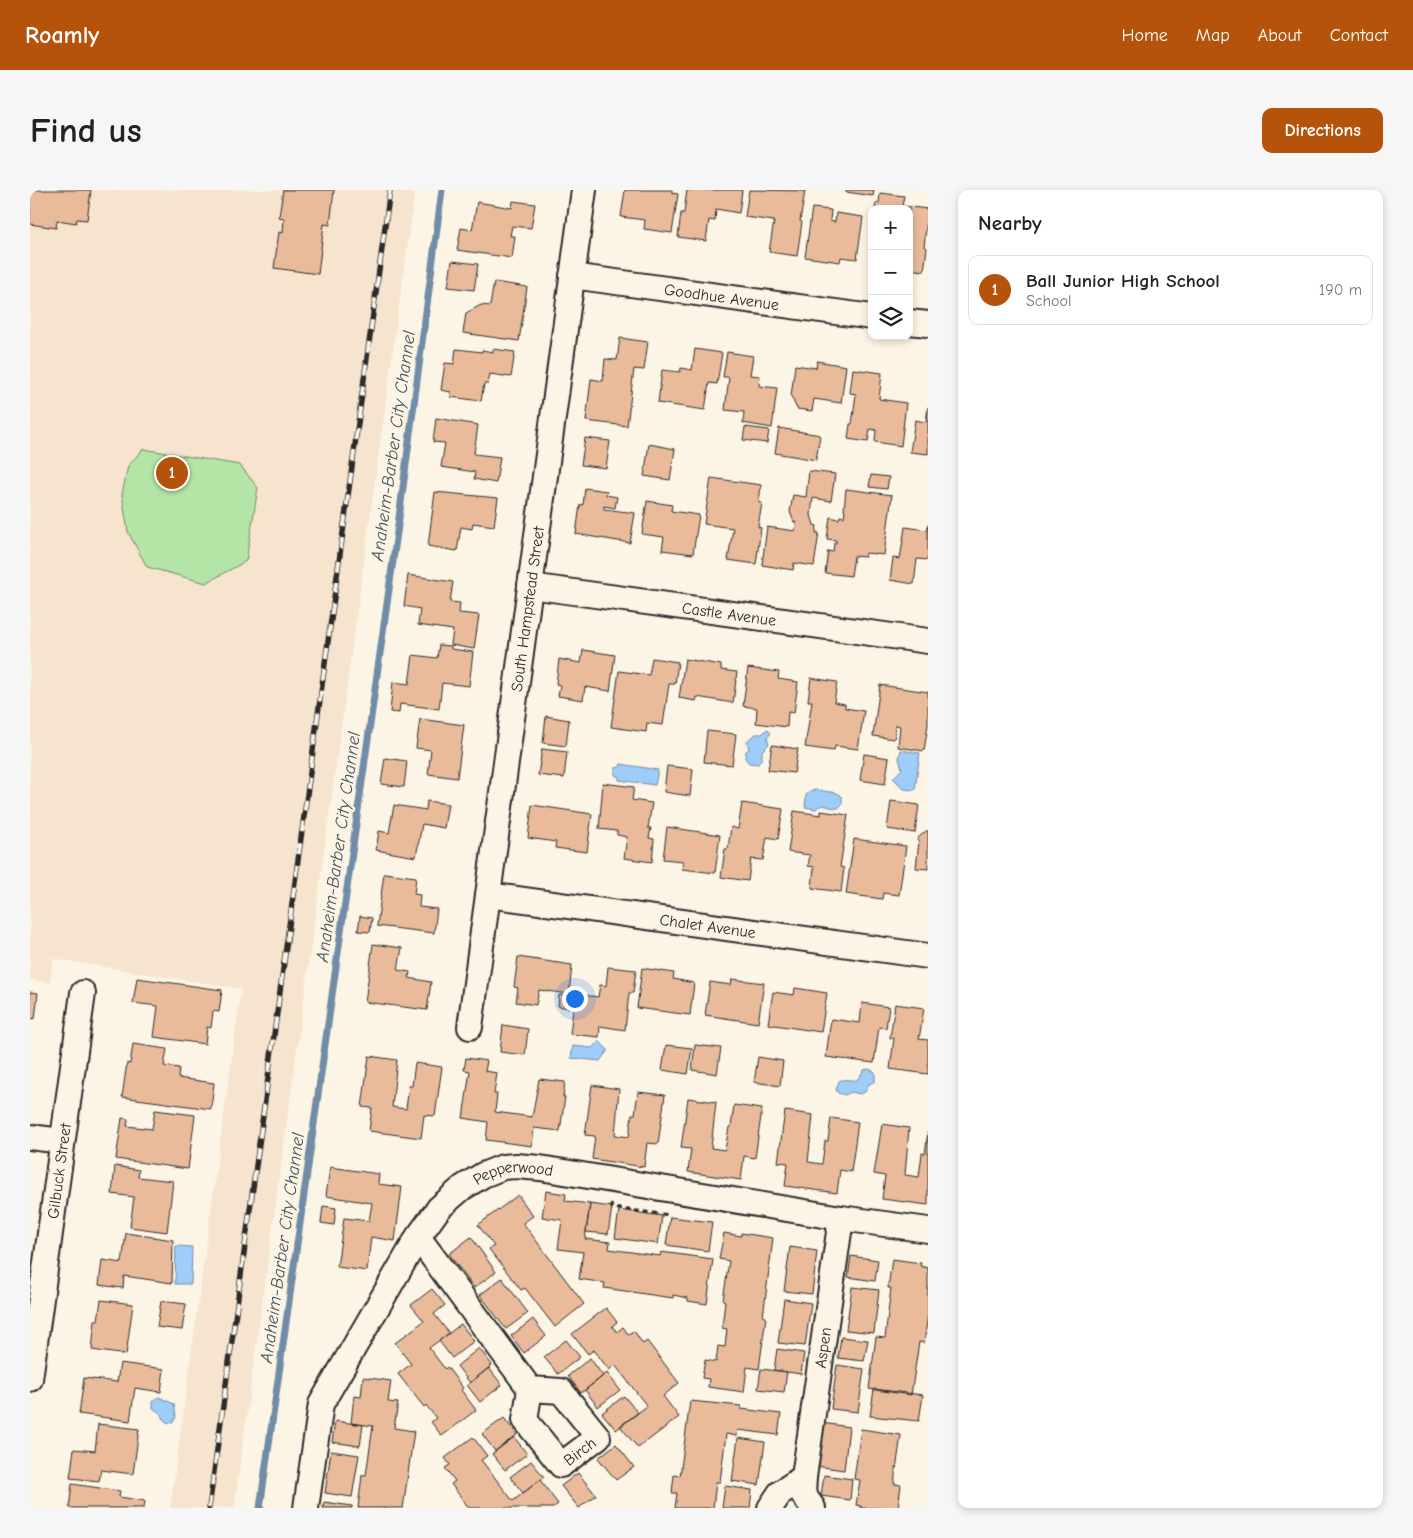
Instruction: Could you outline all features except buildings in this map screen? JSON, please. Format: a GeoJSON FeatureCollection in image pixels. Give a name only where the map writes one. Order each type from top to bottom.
{"type":"FeatureCollection","features":[{"type":"Feature","properties":{"kind":"street","name":"South Hampstead Street"},"geometry":{"type":"LineString","coordinates":[[470,1027],[584,190]]}},
{"type":"Feature","properties":{"kind":"street","name":"Goodhue Avenue"},"geometry":{"type":"LineString","coordinates":[[572,276],[868,315]]}},
{"type":"Feature","properties":{"kind":"street"},"geometry":{"type":"LineString","coordinates":[[913,322],[928,324]]}},
{"type":"Feature","properties":{"kind":"street","name":"Castle Avenue"},"geometry":{"type":"LineString","coordinates":[[530,586],[928,641]]}},
{"type":"Feature","properties":{"kind":"street","name":"Chalet Avenue"},"geometry":{"type":"LineString","coordinates":[[488,895],[928,956]]}},
{"type":"Feature","properties":{"kind":"street","name":"Gilbuck Street"},"geometry":{"type":"LineString","coordinates":[[30,1380],[83,993]]}},
{"type":"Feature","properties":{"kind":"street"},"geometry":{"type":"LineString","coordinates":[[30,1137],[62,1141]]}},
{"type":"Feature","properties":{"kind":"street","name":"Pepperwood"},"geometry":{"type":"LineString","coordinates":[[306,1508],[321,1404],[418,1237],[439,1208],[462,1188],[483,1175],[502,1167],[516,1166],[928,1230]]}},
{"type":"Feature","properties":{"kind":"street","name":"Aspen"},"geometry":{"type":"LineString","coordinates":[[813,1508],[803,1494],[804,1477],[841,1218]]}},
{"type":"Feature","properties":{"kind":"street"},"geometry":{"type":"LineString","coordinates":[[418,1237],[530,1389]]}},
{"type":"Feature","properties":{"kind":"street"},"geometry":{"type":"LineString","coordinates":[[770,1508],[780,1493],[804,1477]]}},
{"type":"Feature","properties":{"kind":"shaded area"},"geometry":{"type":"Polygon","coordinates":[[[30,190],[415,190],[234,1508],[170,1508],[241,989],[53,959],[50,983],[30,980],[30,190]]]}},
{"type":"Feature","properties":{"kind":"green space"},"geometry":{"type":"Polygon","coordinates":[[[143,449],[240,465],[258,488],[246,561],[206,583],[147,567],[128,532],[122,495],[128,466],[143,449]]]}},
{"type":"Feature","properties":{"kind":"water"},"geometry":{"type":"Polygon","coordinates":[[[767,729],[771,733],[767,738],[769,744],[762,751],[762,758],[758,764],[749,763],[745,758],[746,751],[749,749],[747,741],[756,734],[762,734],[767,729]]]}},
{"type":"Feature","properties":{"kind":"water"},"geometry":{"type":"Polygon","coordinates":[[[901,750],[920,753],[915,790],[904,789],[893,778],[902,769],[899,758],[901,750]]]}},
{"type":"Feature","properties":{"kind":"water"},"geometry":{"type":"Polygon","coordinates":[[[621,764],[658,770],[655,785],[619,780],[619,777],[615,775],[615,768],[620,767],[621,764]]]}},
{"type":"Feature","properties":{"kind":"water"},"geometry":{"type":"Polygon","coordinates":[[[816,790],[837,793],[842,797],[842,804],[838,808],[824,805],[816,809],[805,807],[806,795],[816,790]]]}},
{"type":"Feature","properties":{"kind":"water"},"geometry":{"type":"Polygon","coordinates":[[[599,1041],[608,1050],[600,1061],[571,1058],[573,1046],[592,1048],[599,1041]]]}},
{"type":"Feature","properties":{"kind":"water"},"geometry":{"type":"Polygon","coordinates":[[[869,1069],[875,1072],[875,1081],[869,1084],[865,1092],[860,1094],[851,1092],[845,1095],[838,1093],[836,1090],[839,1081],[857,1080],[864,1070],[869,1069]]]}},
{"type":"Feature","properties":{"kind":"water"},"geometry":{"type":"Polygon","coordinates":[[[176,1246],[192,1247],[191,1284],[175,1284],[176,1246]]]}},
{"type":"Feature","properties":{"kind":"water"},"geometry":{"type":"Polygon","coordinates":[[[159,1397],[174,1404],[176,1417],[173,1422],[165,1421],[161,1414],[153,1408],[153,1400],[159,1397]]]}},
{"type":"Feature","properties":{"kind":"waterway","name":"Anaheim-Barber City Channel"},"geometry":{"type":"LineString","coordinates":[[260,1508],[399,518],[442,190]]}},
{"type":"Feature","properties":{"kind":"railway"},"geometry":{"type":"LineString","coordinates":[[209,1508],[390,190]]}},
{"type":"Feature","properties":{"kind":"place","name":"Ball Junior High School"},"geometry":{"type":"Point","coordinates":[172,473]}}]}
